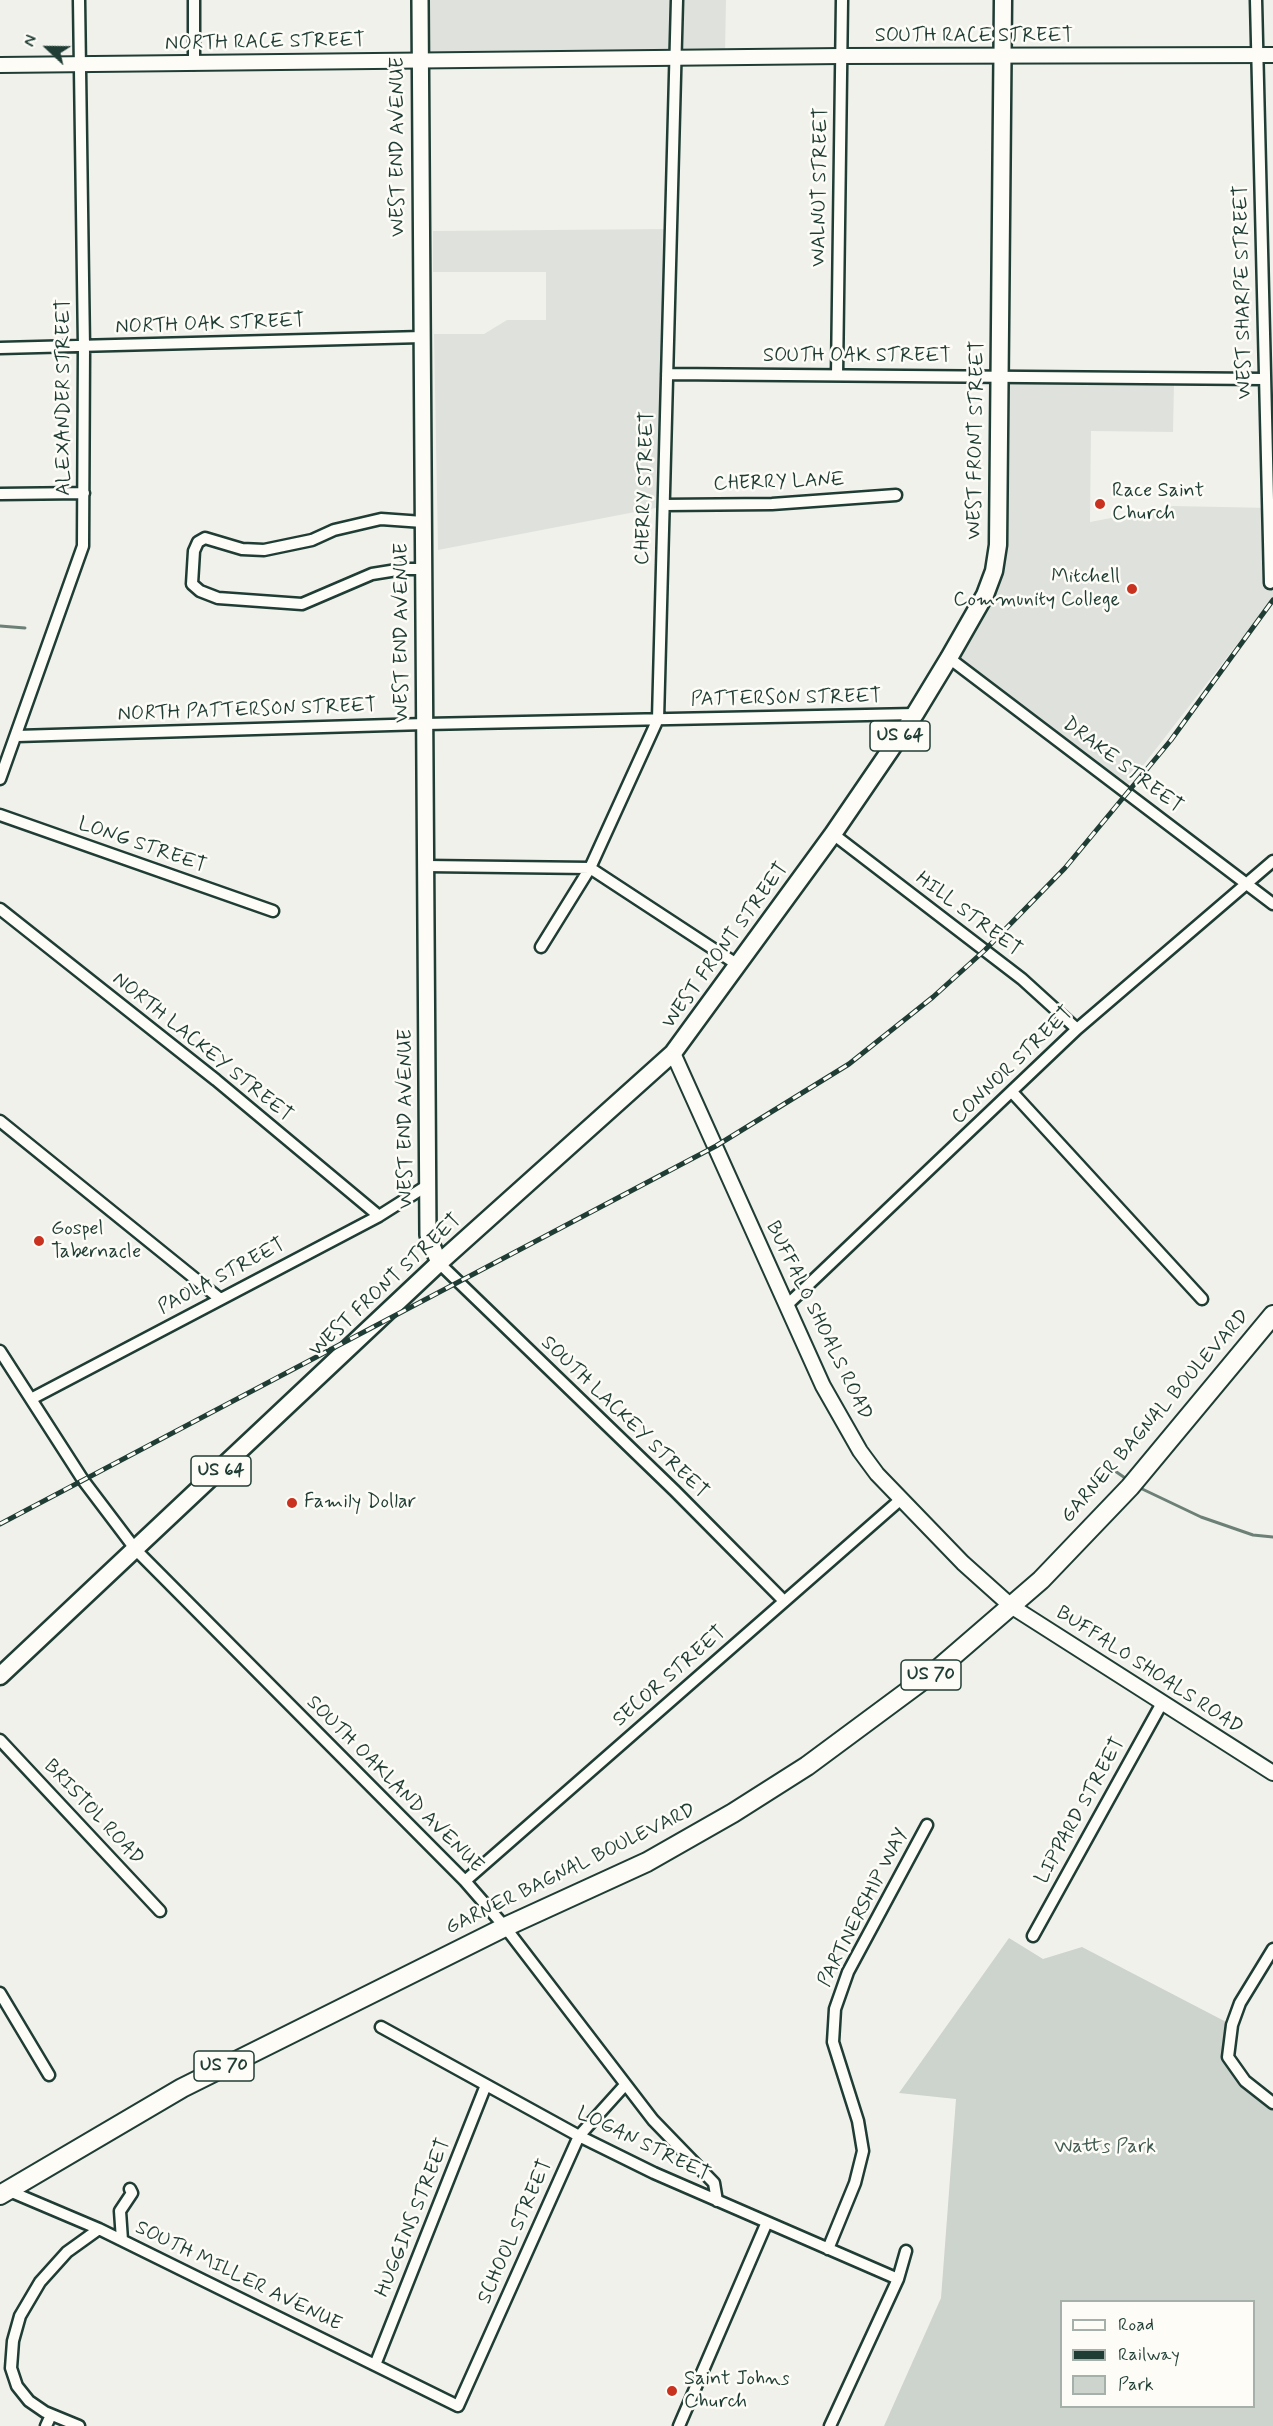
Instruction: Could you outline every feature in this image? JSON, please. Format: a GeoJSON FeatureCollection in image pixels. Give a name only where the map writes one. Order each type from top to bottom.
{"type":"FeatureCollection","features":[{"type":"Feature","properties":{"kind":"highway","name":"GARNER BAGNAL BOULEVARD"},"geometry":{"type":"LineString","coordinates":[[3,2191],[182,2088],[504,1927],[647,1862],[807,1767],[938,1669],[1041,1580],[1130,1487],[1273,1315]]}},
{"type":"Feature","properties":{"kind":"main road","name":"WEST END AVENUE"},"geometry":{"type":"LineString","coordinates":[[420,0],[428,1235],[439,1263]]}},
{"type":"Feature","properties":{"kind":"main road","name":"WEST FRONT STREET"},"geometry":{"type":"LineString","coordinates":[[0,1676],[439,1263],[673,1053],[833,834],[915,714],[949,658],[985,595],[994,571],[998,545],[1003,0]]}},
{"type":"Feature","properties":{"kind":"street","name":"ALEXANDER STREET"},"geometry":{"type":"LineString","coordinates":[[0,780],[83,546],[84,347],[79,0]]}},
{"type":"Feature","properties":{"kind":"street"},"geometry":{"type":"LineString","coordinates":[[194,0],[194,64]]}},
{"type":"Feature","properties":{"kind":"street","name":"CHERRY STREET"},"geometry":{"type":"LineString","coordinates":[[541,947],[590,868],[658,719],[677,0]]}},
{"type":"Feature","properties":{"kind":"street","name":"WALNUT STREET"},"geometry":{"type":"LineString","coordinates":[[837,375],[842,0]]}},
{"type":"Feature","properties":{"kind":"street","name":"WEST SHARPE STREET"},"geometry":{"type":"LineString","coordinates":[[1256,0],[1265,472],[1270,583]]}},
{"type":"Feature","properties":{"kind":"street","name":"SOUTH RACE STREET"},"geometry":{"type":"LineString","coordinates":[[675,58],[1273,55]]}},
{"type":"Feature","properties":{"kind":"street","name":"NORTH RACE STREET"},"geometry":{"type":"LineString","coordinates":[[0,65],[675,58]]}},
{"type":"Feature","properties":{"kind":"street","name":"NORTH OAK STREET"},"geometry":{"type":"LineString","coordinates":[[0,348],[422,336]]}},
{"type":"Feature","properties":{"kind":"street","name":"SOUTH OAK STREET"},"geometry":{"type":"LineString","coordinates":[[667,374],[1264,379]]}},
{"type":"Feature","properties":{"kind":"street"},"geometry":{"type":"LineString","coordinates":[[1265,472],[1273,483]]}},
{"type":"Feature","properties":{"kind":"street"},"geometry":{"type":"LineString","coordinates":[[0,494],[84,493]]}},
{"type":"Feature","properties":{"kind":"street","name":"CHERRY LANE"},"geometry":{"type":"LineString","coordinates":[[663,505],[772,504],[896,495]]}},
{"type":"Feature","properties":{"kind":"street"},"geometry":{"type":"LineString","coordinates":[[423,522],[381,519],[334,530],[312,540],[264,550],[242,549],[205,538],[198,542],[194,551],[192,584],[200,591],[218,598],[302,604],[372,574],[403,569],[424,569]]}},
{"type":"Feature","properties":{"kind":"street","name":"DRAKE STREET"},"geometry":{"type":"LineString","coordinates":[[949,658],[1273,904]]}},
{"type":"Feature","properties":{"kind":"street","name":"PATTERSON STREET"},"geometry":{"type":"LineString","coordinates":[[658,719],[915,714]]}},
{"type":"Feature","properties":{"kind":"street","name":"NORTH PATTERSON STREET"},"geometry":{"type":"LineString","coordinates":[[17,736],[658,719]]}},
{"type":"Feature","properties":{"kind":"street","name":"LONG STREET"},"geometry":{"type":"LineString","coordinates":[[0,815],[273,911]]}},
{"type":"Feature","properties":{"kind":"street","name":"HILL STREET"},"geometry":{"type":"LineString","coordinates":[[833,834],[1022,979],[1077,1029]]}},
{"type":"Feature","properties":{"kind":"street","name":"CONNOR STREET"},"geometry":{"type":"LineString","coordinates":[[786,1306],[1077,1029],[1273,861]]}},
{"type":"Feature","properties":{"kind":"street"},"geometry":{"type":"LineString","coordinates":[[426,866],[590,868],[738,965]]}},
{"type":"Feature","properties":{"kind":"street","name":"NORTH LACKEY STREET"},"geometry":{"type":"LineString","coordinates":[[0,909],[216,1080],[379,1216]]}},
{"type":"Feature","properties":{"kind":"street","name":"BUFFALO SHOALS ROAD"},"geometry":{"type":"LineString","coordinates":[[673,1053],[786,1306],[841,1419],[860,1451],[900,1500],[963,1563],[1011,1606],[1273,1773]]}},
{"type":"Feature","properties":{"kind":"street"},"geometry":{"type":"LineString","coordinates":[[1012,1092],[1202,1299]]}},
{"type":"Feature","properties":{"kind":"street"},"geometry":{"type":"LineString","coordinates":[[0,1121],[219,1298]]}},
{"type":"Feature","properties":{"kind":"street","name":"PAOLA STREET"},"geometry":{"type":"LineString","coordinates":[[31,1399],[219,1298],[379,1216],[429,1185]]}},
{"type":"Feature","properties":{"kind":"street","name":"SOUTH LACKEY STREET"},"geometry":{"type":"LineString","coordinates":[[439,1263],[675,1491],[784,1601]]}},
{"type":"Feature","properties":{"kind":"street","name":"SOUTH OAKLAND AVENUE"},"geometry":{"type":"LineString","coordinates":[[0,1351],[83,1480],[136,1550],[465,1881],[504,1927],[653,2120],[714,2183],[717,2200]]}},
{"type":"Feature","properties":{"kind":"street","name":"SECOR STREET"},"geometry":{"type":"LineString","coordinates":[[465,1881],[900,1500]]}},
{"type":"Feature","properties":{"kind":"street","name":"LIPPARD STREET"},"geometry":{"type":"LineString","coordinates":[[1033,1936],[1162,1703]]}},
{"type":"Feature","properties":{"kind":"street","name":"BRISTOL ROAD"},"geometry":{"type":"LineString","coordinates":[[0,1740],[160,1911]]}},
{"type":"Feature","properties":{"kind":"street","name":"PARTNERSHIP WAY"},"geometry":{"type":"LineString","coordinates":[[828,2249],[858,2175],[864,2151],[858,2121],[833,2042],[835,2009],[848,1972],[927,1825]]}},
{"type":"Feature","properties":{"kind":"street"},"geometry":{"type":"LineString","coordinates":[[1273,1948],[1240,2003],[1232,2025],[1228,2049],[1228,2057],[1236,2071],[1273,2103]]}},
{"type":"Feature","properties":{"kind":"street"},"geometry":{"type":"LineString","coordinates":[[0,1993],[49,2075]]}},
{"type":"Feature","properties":{"kind":"street","name":"LOGAN STREET"},"geometry":{"type":"LineString","coordinates":[[381,2027],[579,2136],[717,2200],[898,2279]]}},
{"type":"Feature","properties":{"kind":"street","name":"HUGGINS STREET"},"geometry":{"type":"LineString","coordinates":[[375,2365],[486,2085]]}},
{"type":"Feature","properties":{"kind":"street","name":"SCHOOL STREET"},"geometry":{"type":"LineString","coordinates":[[458,2406],[579,2136],[625,2085]]}},
{"type":"Feature","properties":{"kind":"street"},"geometry":{"type":"LineString","coordinates":[[122,2240],[120,2211],[132,2193],[130,2188]]}},
{"type":"Feature","properties":{"kind":"street","name":"SOUTH MILLER AVENUE"},"geometry":{"type":"LineString","coordinates":[[3,2191],[99,2229],[458,2406]]}},
{"type":"Feature","properties":{"kind":"street"},"geometry":{"type":"LineString","coordinates":[[679,2426],[767,2222]]}},
{"type":"Feature","properties":{"kind":"street"},"geometry":{"type":"LineString","coordinates":[[79,2426],[51,2415],[29,2401],[17,2386],[11,2368],[13,2341],[20,2316],[40,2282],[67,2252],[99,2229]]}},
{"type":"Feature","properties":{"kind":"street"},"geometry":{"type":"LineString","coordinates":[[830,2426],[898,2279],[906,2251]]}},
{"type":"Feature","properties":{"kind":"street"},"geometry":{"type":"LineString","coordinates":[[46,2426],[51,2415]]}},
{"type":"Feature","properties":{"kind":"shaded area"},"geometry":{"type":"Polygon","coordinates":[[[429,0],[726,0],[725,54],[429,55],[429,0]]]}},
{"type":"Feature","properties":{"kind":"shaded area"},"geometry":{"type":"Polygon","coordinates":[[[668,229],[661,507],[438,550],[434,334],[484,334],[507,320],[546,320],[546,272],[433,272],[433,231],[668,229]]]}},
{"type":"Feature","properties":{"kind":"shaded area","name":"Mitchell Community College"},"geometry":{"type":"Polygon","coordinates":[[[1005,382],[1174,384],[1173,432],[1091,431],[1090,522],[1173,506],[1273,508],[1273,598],[1128,785],[960,658],[983,612],[1000,560],[1005,382]]]}},
{"type":"Feature","properties":{"kind":"green space","name":"Watts Park"},"geometry":{"type":"Polygon","coordinates":[[[1009,1938],[1043,1959],[1082,1947],[1232,2025],[1229,2057],[1273,2103],[1273,2426],[884,2426],[941,2298],[956,2099],[899,2093],[1009,1938]]]}},
{"type":"Feature","properties":{"kind":"waterway"},"geometry":{"type":"LineString","coordinates":[[0,626],[25,628]]}},
{"type":"Feature","properties":{"kind":"waterway"},"geometry":{"type":"LineString","coordinates":[[1115,1471],[1128,1480]]}},
{"type":"Feature","properties":{"kind":"waterway"},"geometry":{"type":"LineString","coordinates":[[1138,1487],[1201,1517],[1253,1535],[1273,1537]]}},
{"type":"Feature","properties":{"kind":"railway"},"geometry":{"type":"LineString","coordinates":[[0,1524],[716,1146],[849,1064],[933,997],[985,950],[1065,868],[1171,740],[1273,600]]}},
{"type":"Feature","properties":{"kind":"place","name":"Race Saint Church"},"geometry":{"type":"Point","coordinates":[1100,504]}},
{"type":"Feature","properties":{"kind":"place","name":"Mitchell Community College"},"geometry":{"type":"Point","coordinates":[1132,589]}},
{"type":"Feature","properties":{"kind":"place","name":"Gospel Tabernacle"},"geometry":{"type":"Point","coordinates":[39,1241]}},
{"type":"Feature","properties":{"kind":"place","name":"Family Dollar"},"geometry":{"type":"Point","coordinates":[292,1503]}},
{"type":"Feature","properties":{"kind":"place","name":"Saint Johns Church"},"geometry":{"type":"Point","coordinates":[672,2391]}}]}
